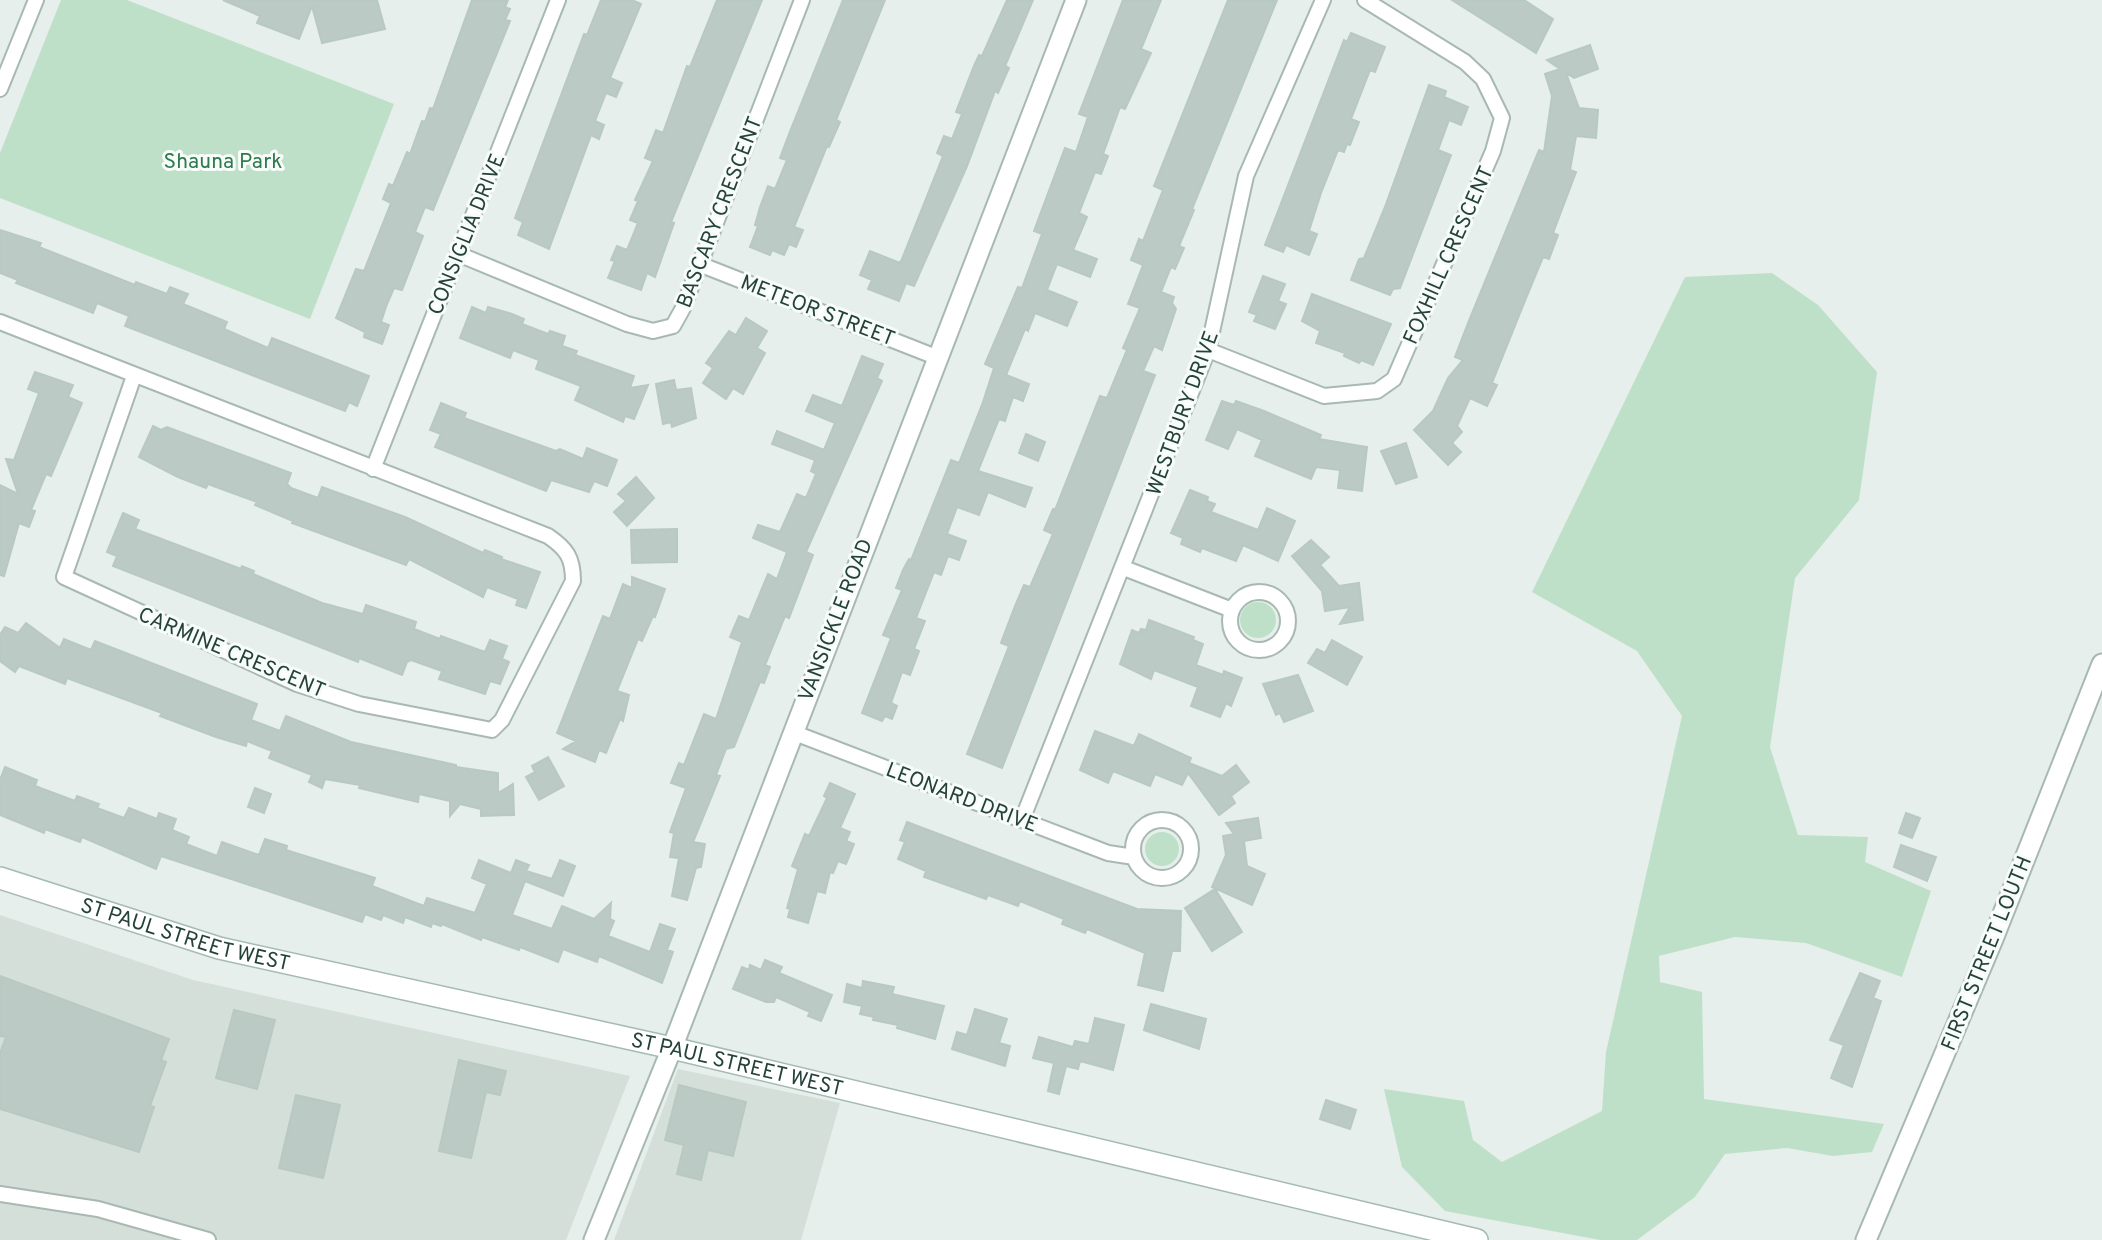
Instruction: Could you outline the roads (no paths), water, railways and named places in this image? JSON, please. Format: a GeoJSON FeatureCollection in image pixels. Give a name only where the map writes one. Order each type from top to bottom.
{"type":"FeatureCollection","features":[{"type":"Feature","properties":{"kind":"main road","name":"ST PAUL STREET WEST"},"geometry":{"type":"LineString","coordinates":[[0,878],[219,948],[671,1048],[1477,1240]]}},
{"type":"Feature","properties":{"kind":"street"},"geometry":{"type":"LineString","coordinates":[[0,89],[36,0]]}},
{"type":"Feature","properties":{"kind":"street","name":"CONSIGLIA DRIVE"},"geometry":{"type":"LineString","coordinates":[[373,469],[558,0]]}},
{"type":"Feature","properties":{"kind":"street","name":"BASCARY CRESCENT"},"geometry":{"type":"LineString","coordinates":[[458,254],[627,324],[653,331],[673,326],[802,0]]}},
{"type":"Feature","properties":{"kind":"street","name":"VANSICKLE ROAD"},"geometry":{"type":"LineString","coordinates":[[594,1240],[671,1048],[1076,0]]}},
{"type":"Feature","properties":{"kind":"street","name":"WESTBURY DRIVE"},"geometry":{"type":"LineString","coordinates":[[1022,820],[1125,568],[1208,350],[1246,176],[1323,0]]}},
{"type":"Feature","properties":{"kind":"street","name":"FOXHILL CRESCENT"},"geometry":{"type":"LineString","coordinates":[[1208,350],[1324,396],[1377,391],[1394,379],[1493,151],[1502,118],[1483,79],[1465,62],[1365,0]]}},
{"type":"Feature","properties":{"kind":"street","name":"METEOR STREET"},"geometry":{"type":"LineString","coordinates":[[699,264],[936,357]]}},
{"type":"Feature","properties":{"kind":"street","name":"CARMINE CRESCENT"},"geometry":{"type":"LineString","coordinates":[[0,322],[548,536],[564,546],[573,562],[573,581],[502,720],[492,730],[359,704],[297,684],[64,577],[134,376]]}},
{"type":"Feature","properties":{"kind":"street"},"geometry":{"type":"LineString","coordinates":[[1125,568],[1232,610]]}},
{"type":"Feature","properties":{"kind":"street"},"geometry":{"type":"LineString","coordinates":[[1252,593],[1271,595],[1284,607],[1287,616],[1284,635],[1270,648],[1251,649],[1235,638],[1230,629],[1232,610],[1244,596],[1252,593]]}},
{"type":"Feature","properties":{"kind":"street","name":"FIRST STREET LOUTH"},"geometry":{"type":"LineString","coordinates":[[1866,1240],[1993,939],[2102,664]]}},
{"type":"Feature","properties":{"kind":"street","name":"LEONARD DRIVE"},"geometry":{"type":"LineString","coordinates":[[792,732],[1108,853],[1134,857],[1145,873],[1164,878],[1182,870],[1188,862],[1191,843],[1181,826],[1171,821],[1150,821],[1135,836],[1134,857]]}},
{"type":"Feature","properties":{"kind":"street"},"geometry":{"type":"LineString","coordinates":[[0,1194],[98,1209],[208,1240]]}},
{"type":"Feature","properties":{"kind":"park label","name":"Shauna Park"},"geometry":{"type":"Point","coordinates":[223,161]}}]}
